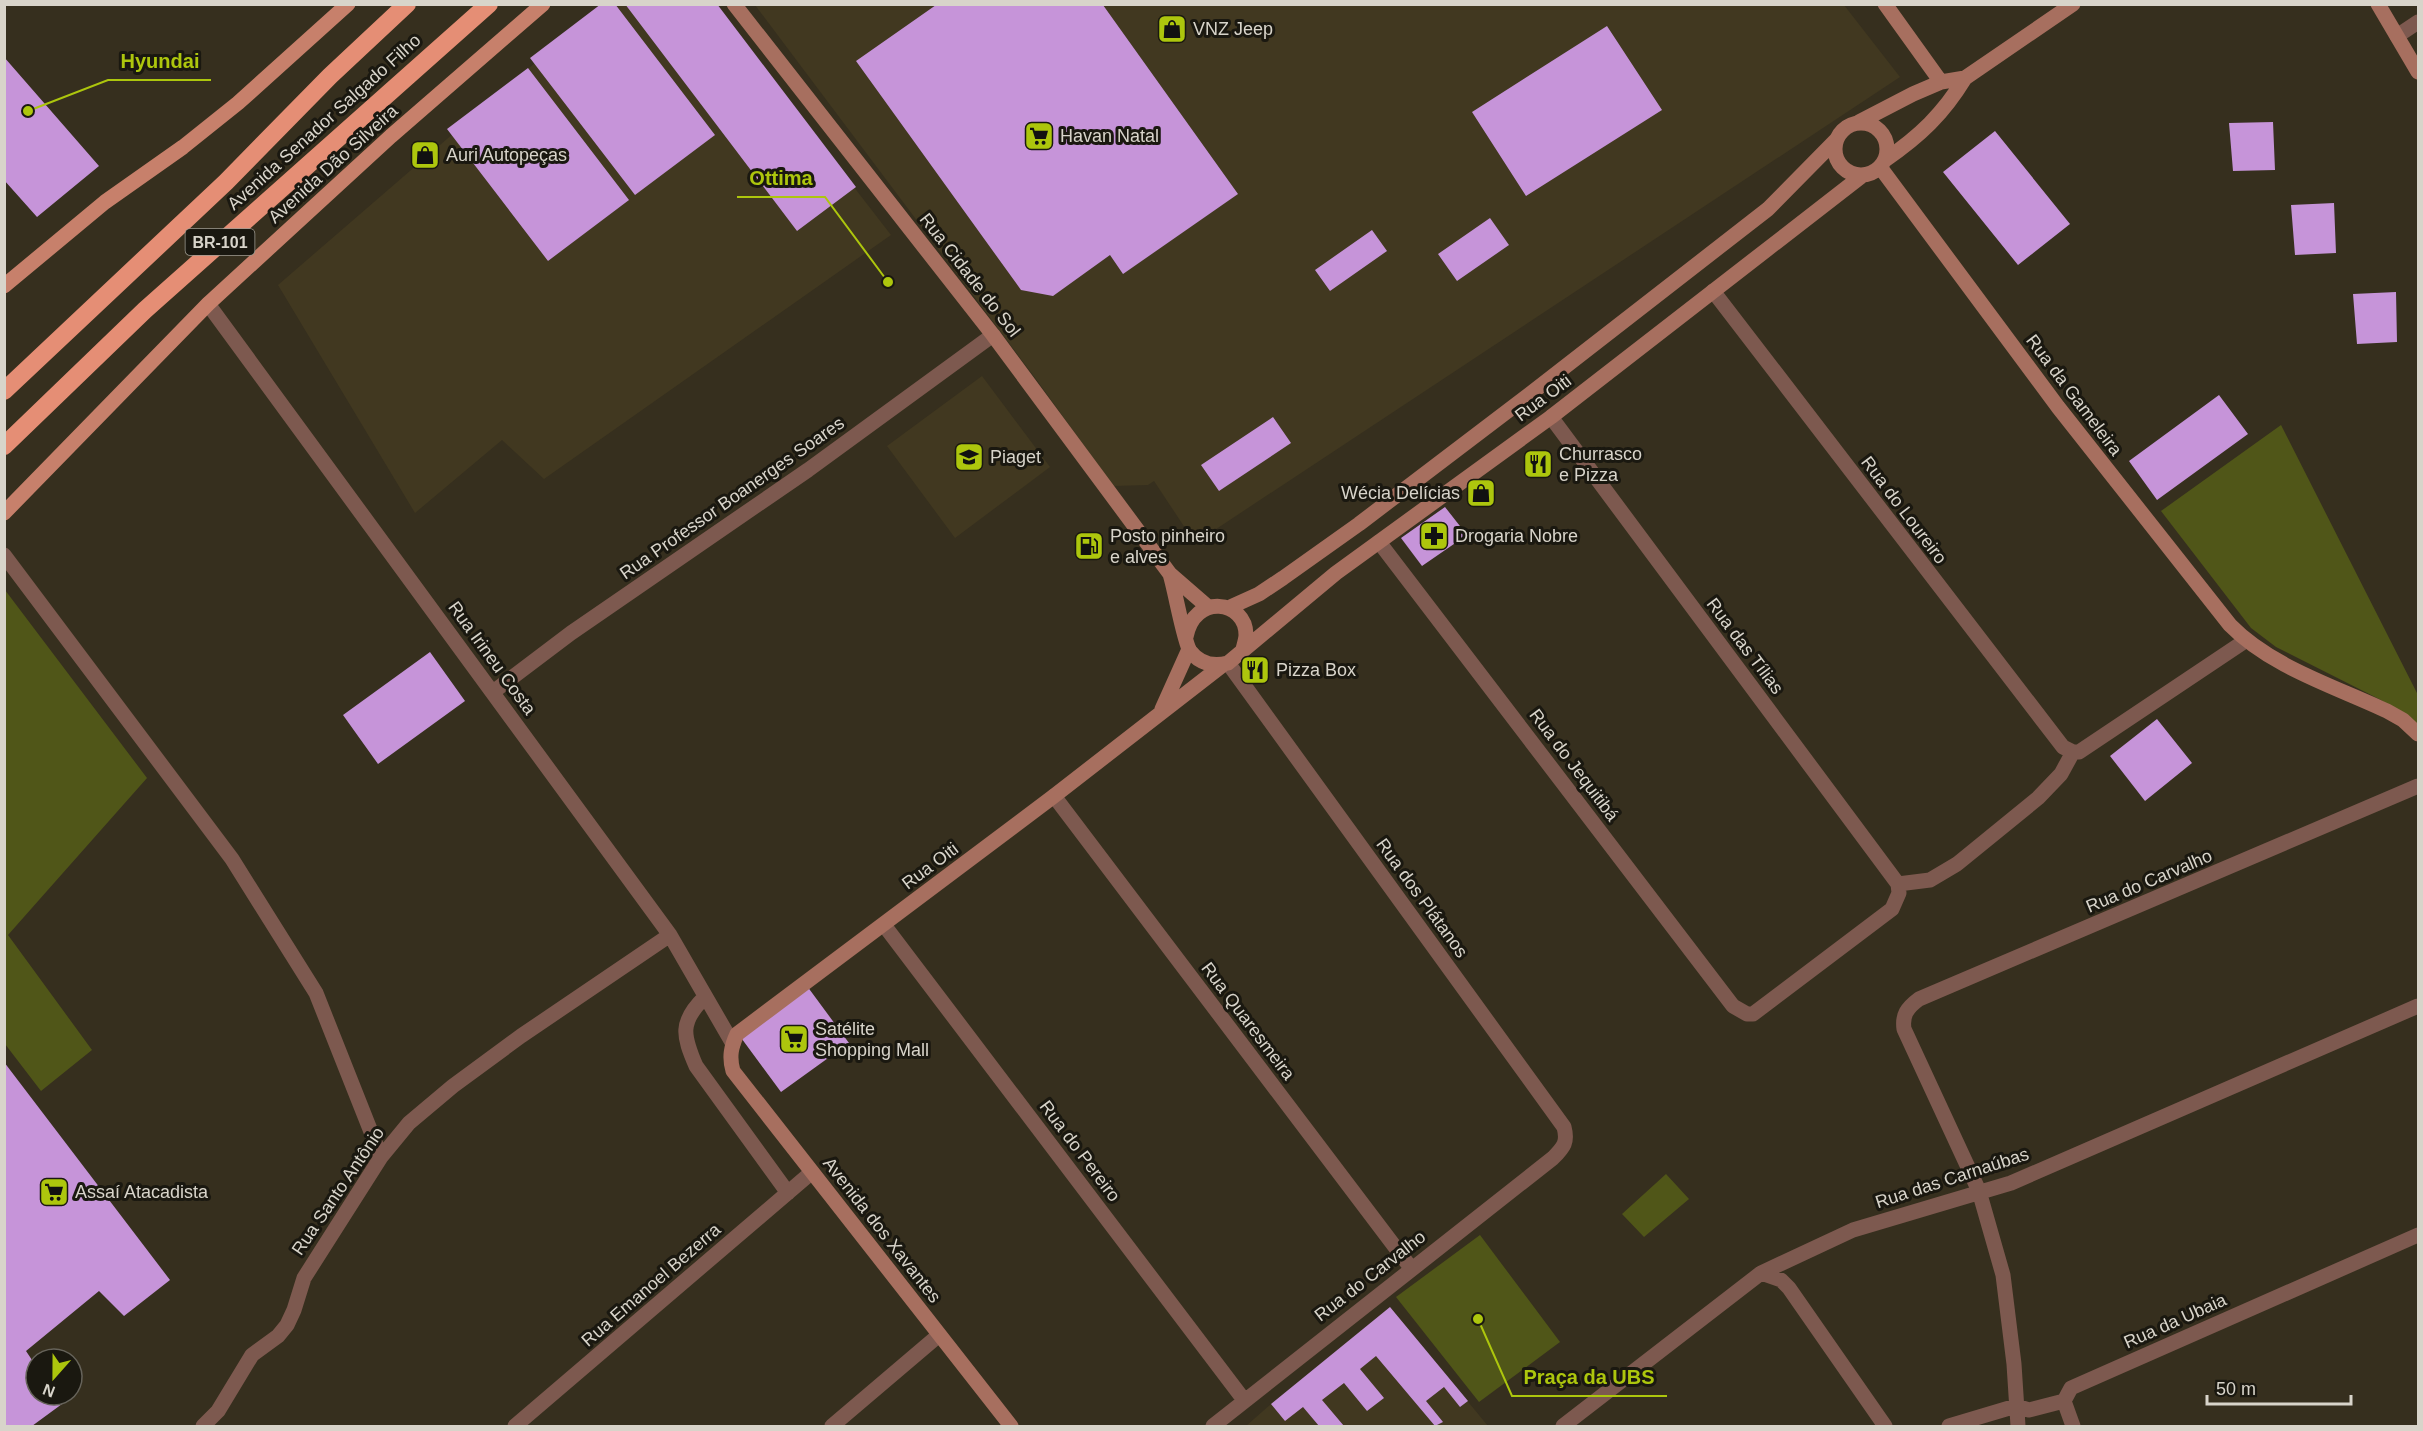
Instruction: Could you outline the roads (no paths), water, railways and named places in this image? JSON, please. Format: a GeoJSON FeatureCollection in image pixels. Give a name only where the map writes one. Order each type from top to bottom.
{"type":"FeatureCollection","features":[{"type":"Feature","properties":{"kind":"highway","name":"Avenida Senador Salgado Filho"},"geometry":{"type":"LineString","coordinates":[[4,391],[217,190],[330,76],[407,4]]}},
{"type":"Feature","properties":{"kind":"highway","name":"Avenida Senador Salgado Filho"},"geometry":{"type":"LineString","coordinates":[[4,446],[145,310],[489,4]]}},
{"type":"Feature","properties":{"kind":"main road"},"geometry":{"type":"LineString","coordinates":[[4,286],[105,202],[183,147],[238,103],[348,4]]}},
{"type":"Feature","properties":{"kind":"main road","name":"Avenida Dão Silveira"},"geometry":{"type":"LineString","coordinates":[[4,513],[208,304],[391,136],[543,4]]}},
{"type":"Feature","properties":{"kind":"main road","name":"Rua Cidade do Sol"},"geometry":{"type":"LineString","coordinates":[[734,4],[993,335],[1170,574],[1208,607]]}},
{"type":"Feature","properties":{"kind":"main road"},"geometry":{"type":"LineString","coordinates":[[1885,4],[1941,82]]}},
{"type":"Feature","properties":{"kind":"main road"},"geometry":{"type":"LineString","coordinates":[[1965,78],[1941,82],[1848,126],[1837,139],[1835,152],[1842,166],[1855,174],[1863,175],[1882,163],[1934,121],[1951,101],[1965,78],[2073,4]]}},
{"type":"Feature","properties":{"kind":"main road"},"geometry":{"type":"LineString","coordinates":[[2378,4],[2418,72]]}},
{"type":"Feature","properties":{"kind":"main road"},"geometry":{"type":"LineString","coordinates":[[1860,122],[1870,124],[1882,133],[1888,148],[1882,163]]}},
{"type":"Feature","properties":{"kind":"main road","name":"Rua Oiti"},"geometry":{"type":"LineString","coordinates":[[1228,608],[1259,594],[1291,573],[1530,394],[1768,209],[1837,139]]}},
{"type":"Feature","properties":{"kind":"main road","name":"Rua da Gameleira"},"geometry":{"type":"LineString","coordinates":[[1882,163],[2058,407],[2230,625],[2245,640],[2282,664],[2387,711],[2403,720],[2418,734]]}},
{"type":"Feature","properties":{"kind":"main road","name":"Rua Oiti"},"geometry":{"type":"LineString","coordinates":[[1243,649],[1336,573],[1551,417],[1863,175]]}},
{"type":"Feature","properties":{"kind":"main road","name":"Rua Cidade do Sol"},"geometry":{"type":"LineString","coordinates":[[1170,574],[1188,643]]}},
{"type":"Feature","properties":{"kind":"main road"},"geometry":{"type":"LineString","coordinates":[[1208,607],[1228,608],[1240,618],[1246,633],[1243,649],[1226,664],[1206,663],[1198,659],[1188,643],[1189,624],[1196,613],[1208,607]]}},
{"type":"Feature","properties":{"kind":"main road","name":"Rua Oiti"},"geometry":{"type":"LineString","coordinates":[[1161,712],[1188,643]]}},
{"type":"Feature","properties":{"kind":"main road","name":"Rua Oiti"},"geometry":{"type":"LineString","coordinates":[[732,1049],[737,1034],[1226,664]]}},
{"type":"Feature","properties":{"kind":"main road","name":"Avenida dos Xavantes"},"geometry":{"type":"LineString","coordinates":[[732,1049],[733,1071],[1011,1426]]}},
{"type":"Feature","properties":{"kind":"street"},"geometry":{"type":"LineString","coordinates":[[2397,36],[2418,22]]}},
{"type":"Feature","properties":{"kind":"street","name":"Rua do Loureiro"},"geometry":{"type":"LineString","coordinates":[[1713,291],[2062,747],[2070,751]]}},
{"type":"Feature","properties":{"kind":"street","name":"Rua Irineu Costa"},"geometry":{"type":"LineString","coordinates":[[208,304],[670,935],[732,1049]]}},
{"type":"Feature","properties":{"kind":"street","name":"Rua Professor Boanerges Soares"},"geometry":{"type":"LineString","coordinates":[[493,692],[572,633],[808,470],[993,335]]}},
{"type":"Feature","properties":{"kind":"street","name":"Rua das Tílias"},"geometry":{"type":"LineString","coordinates":[[1551,417],[1898,884]]}},
{"type":"Feature","properties":{"kind":"street","name":"Rua do Jequitibá"},"geometry":{"type":"LineString","coordinates":[[1379,542],[1739,1011],[1753,1014],[1892,909],[1899,893],[1898,884]]}},
{"type":"Feature","properties":{"kind":"street"},"geometry":{"type":"LineString","coordinates":[[4,555],[232,859],[316,993],[381,1157]]}},
{"type":"Feature","properties":{"kind":"street"},"geometry":{"type":"LineString","coordinates":[[1898,884],[1930,879],[1957,864],[2038,798],[2061,774],[2070,751],[2079,752],[2245,640]]}},
{"type":"Feature","properties":{"kind":"street","name":"Rua dos Plátanos"},"geometry":{"type":"LineString","coordinates":[[1226,664],[1564,1127],[1567,1138],[1564,1147],[1553,1158]]}},
{"type":"Feature","properties":{"kind":"street","name":"Rua do Carvalho"},"geometry":{"type":"LineString","coordinates":[[1979,1191],[1904,1029],[1903,1020],[1909,1006],[1919,999],[2418,786]]}},
{"type":"Feature","properties":{"kind":"street","name":"Rua Quaresmeira"},"geometry":{"type":"LineString","coordinates":[[1054,796],[1412,1268]]}},
{"type":"Feature","properties":{"kind":"street","name":"Rua do Pereiro"},"geometry":{"type":"LineString","coordinates":[[884,925],[1244,1400]]}},
{"type":"Feature","properties":{"kind":"street","name":"Rua Santo Antônio"},"geometry":{"type":"LineString","coordinates":[[203,1426],[218,1411],[252,1355],[278,1336],[287,1325],[304,1278],[381,1157],[409,1123],[453,1086],[521,1036],[670,935]]}},
{"type":"Feature","properties":{"kind":"street"},"geometry":{"type":"LineString","coordinates":[[705,997],[691,1010],[686,1022],[687,1046],[696,1066],[788,1193]]}},
{"type":"Feature","properties":{"kind":"street","name":"Rua das Carnaúbas"},"geometry":{"type":"LineString","coordinates":[[1563,1426],[1761,1273],[1853,1230],[2011,1183],[2418,1006]]}},
{"type":"Feature","properties":{"kind":"street","name":"Rua do Carvalho"},"geometry":{"type":"LineString","coordinates":[[1213,1426],[1553,1158]]}},
{"type":"Feature","properties":{"kind":"street","name":"Rua Emanoel Bezerra"},"geometry":{"type":"LineString","coordinates":[[515,1426],[812,1172]]}},
{"type":"Feature","properties":{"kind":"street"},"geometry":{"type":"LineString","coordinates":[[1979,1191],[2003,1275],[2014,1364],[2018,1426]]}},
{"type":"Feature","properties":{"kind":"street","name":"Rua da Ubaia"},"geometry":{"type":"LineString","coordinates":[[1949,1426],[2016,1406],[2029,1410],[2064,1401],[2071,1388],[2418,1235]]}},
{"type":"Feature","properties":{"kind":"street"},"geometry":{"type":"LineString","coordinates":[[1761,1273],[1781,1280],[1788,1288],[1885,1426]]}},
{"type":"Feature","properties":{"kind":"street"},"geometry":{"type":"LineString","coordinates":[[832,1426],[939,1335]]}},
{"type":"Feature","properties":{"kind":"street"},"geometry":{"type":"LineString","coordinates":[[2064,1401],[2073,1426]]}},
{"type":"Feature","properties":{"kind":"place","name":"VNZ Jeep"},"geometry":{"type":"Point","coordinates":[1172,29]}},
{"type":"Feature","properties":{"kind":"place","name":"Hyundai"},"geometry":{"type":"Point","coordinates":[28,111]}},
{"type":"Feature","properties":{"kind":"place","name":"Havan Natal"},"geometry":{"type":"Point","coordinates":[1039,136]}},
{"type":"Feature","properties":{"kind":"place","name":"Auri Autopeças"},"geometry":{"type":"Point","coordinates":[425,155]}},
{"type":"Feature","properties":{"kind":"place","name":"Ottima"},"geometry":{"type":"Point","coordinates":[888,282]}},
{"type":"Feature","properties":{"kind":"place","name":"Piaget"},"geometry":{"type":"Point","coordinates":[969,457]}},
{"type":"Feature","properties":{"kind":"place","name":"Churrasco e Pizza"},"geometry":{"type":"Point","coordinates":[1538,464]}},
{"type":"Feature","properties":{"kind":"place","name":"Wécia Delícias"},"geometry":{"type":"Point","coordinates":[1481,493]}},
{"type":"Feature","properties":{"kind":"place","name":"Drogaria Nobre"},"geometry":{"type":"Point","coordinates":[1434,536]}},
{"type":"Feature","properties":{"kind":"place","name":"Posto pinheiro e alves"},"geometry":{"type":"Point","coordinates":[1089,546]}},
{"type":"Feature","properties":{"kind":"place","name":"Pizza Box"},"geometry":{"type":"Point","coordinates":[1255,670]}},
{"type":"Feature","properties":{"kind":"place","name":"Satélite Shopping Mall"},"geometry":{"type":"Point","coordinates":[794,1039]}},
{"type":"Feature","properties":{"kind":"place","name":"Assaí Atacadista"},"geometry":{"type":"Point","coordinates":[54,1192]}},
{"type":"Feature","properties":{"kind":"place","name":"Praça da UBS"},"geometry":{"type":"Point","coordinates":[1478,1319]}}]}
